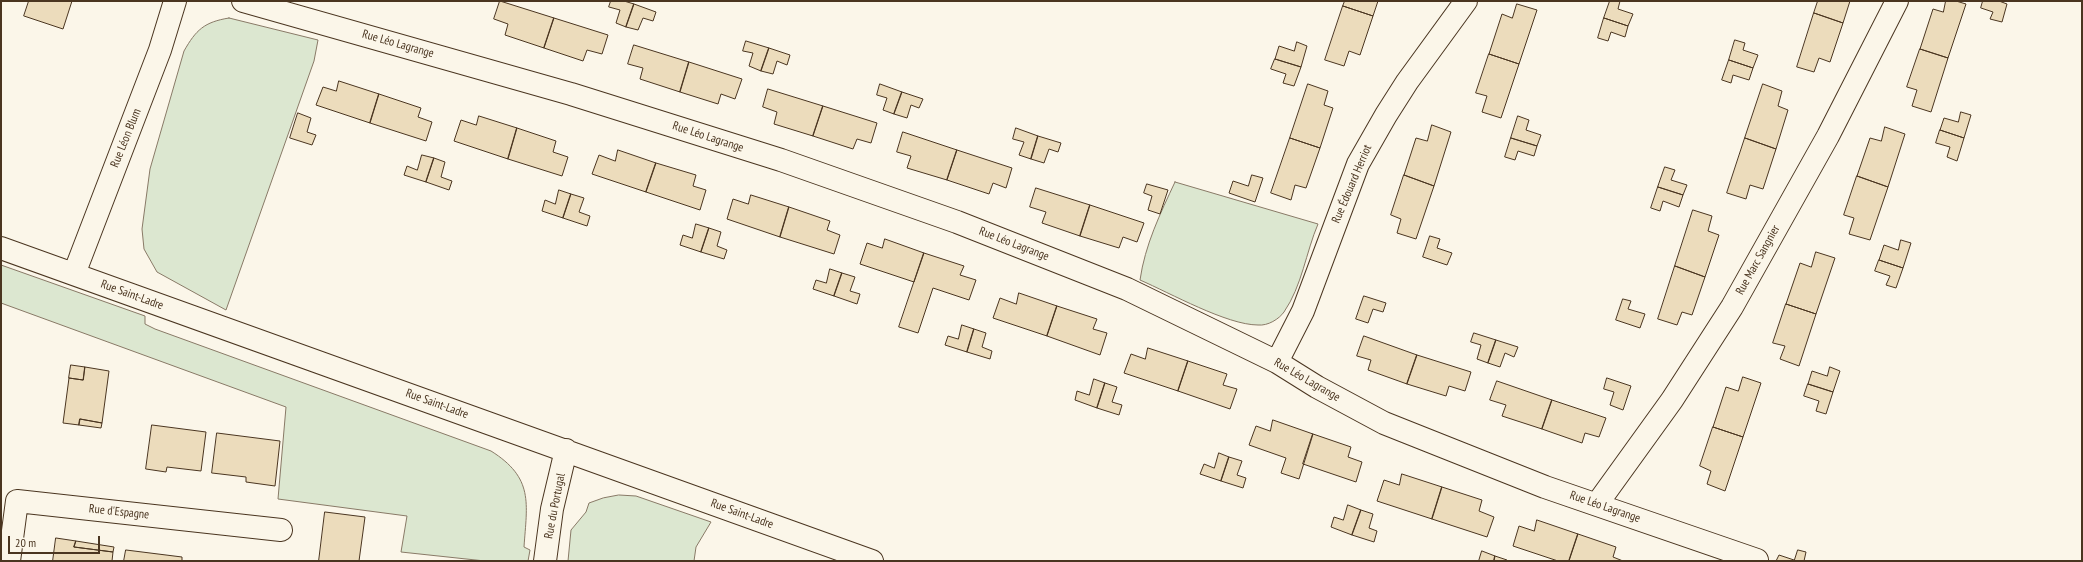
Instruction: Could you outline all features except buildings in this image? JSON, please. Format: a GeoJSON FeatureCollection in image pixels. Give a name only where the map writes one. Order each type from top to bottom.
{"type":"FeatureCollection","features":[{"type":"Feature","properties":{"kind":"street","name":"Rue Léon Blum"},"geometry":{"type":"LineString","coordinates":[[74,274],[157,57],[175,1]]}},
{"type":"Feature","properties":{"kind":"street","name":"Rue Léo Lagrange"},"geometry":{"type":"LineString","coordinates":[[242,1],[571,94],[816,172],[957,222],[1102,278],[1205,326],[1277,362],[1317,387],[1384,422],[1521,478],[1757,560]]}},
{"type":"Feature","properties":{"kind":"street","name":"Rue Édouard Herriot"},"geometry":{"type":"LineString","coordinates":[[1277,362],[1303,312],[1358,164],[1407,82],[1466,1]]}},
{"type":"Feature","properties":{"kind":"street","name":"Rue Marc Sangnier"},"geometry":{"type":"LineString","coordinates":[[1596,504],[1672,400],[1732,307],[1828,136],[1897,1]]}},
{"type":"Feature","properties":{"kind":"street","name":"Rue Saint-Ladre"},"geometry":{"type":"LineString","coordinates":[[1,248],[872,561]]}},
{"type":"Feature","properties":{"kind":"street","name":"Rue du Portugal"},"geometry":{"type":"LineString","coordinates":[[545,561],[552,509],[566,450]]}},
{"type":"Feature","properties":{"kind":"street","name":"Rue d'Espagne"},"geometry":{"type":"LineString","coordinates":[[9,561],[17,501],[281,530]]}},
{"type":"Feature","properties":{"kind":"green space"},"geometry":{"type":"Polygon","coordinates":[[[229,18],[318,40],[314,61],[226,310],[157,272],[144,249],[142,229],[150,169],[184,51],[197,32],[202,28],[213,22],[229,18]]]}},
{"type":"Feature","properties":{"kind":"green space"},"geometry":{"type":"Polygon","coordinates":[[[1175,182],[1318,224],[1295,291],[1284,312],[1279,317],[1262,325],[1245,324],[1215,314],[1140,280],[1149,242],[1175,182]]]}},
{"type":"Feature","properties":{"kind":"green space"},"geometry":{"type":"Polygon","coordinates":[[[1,265],[145,316],[145,324],[155,329],[491,451],[505,461],[515,471],[525,493],[526,517],[524,547],[530,550],[528,561],[485,561],[401,552],[407,516],[278,499],[286,407],[1,303],[1,265]]]}},
{"type":"Feature","properties":{"kind":"green space"},"geometry":{"type":"Polygon","coordinates":[[[619,495],[636,496],[711,522],[696,547],[694,561],[568,561],[571,530],[586,512],[589,503],[603,498],[619,495]]]}}]}
